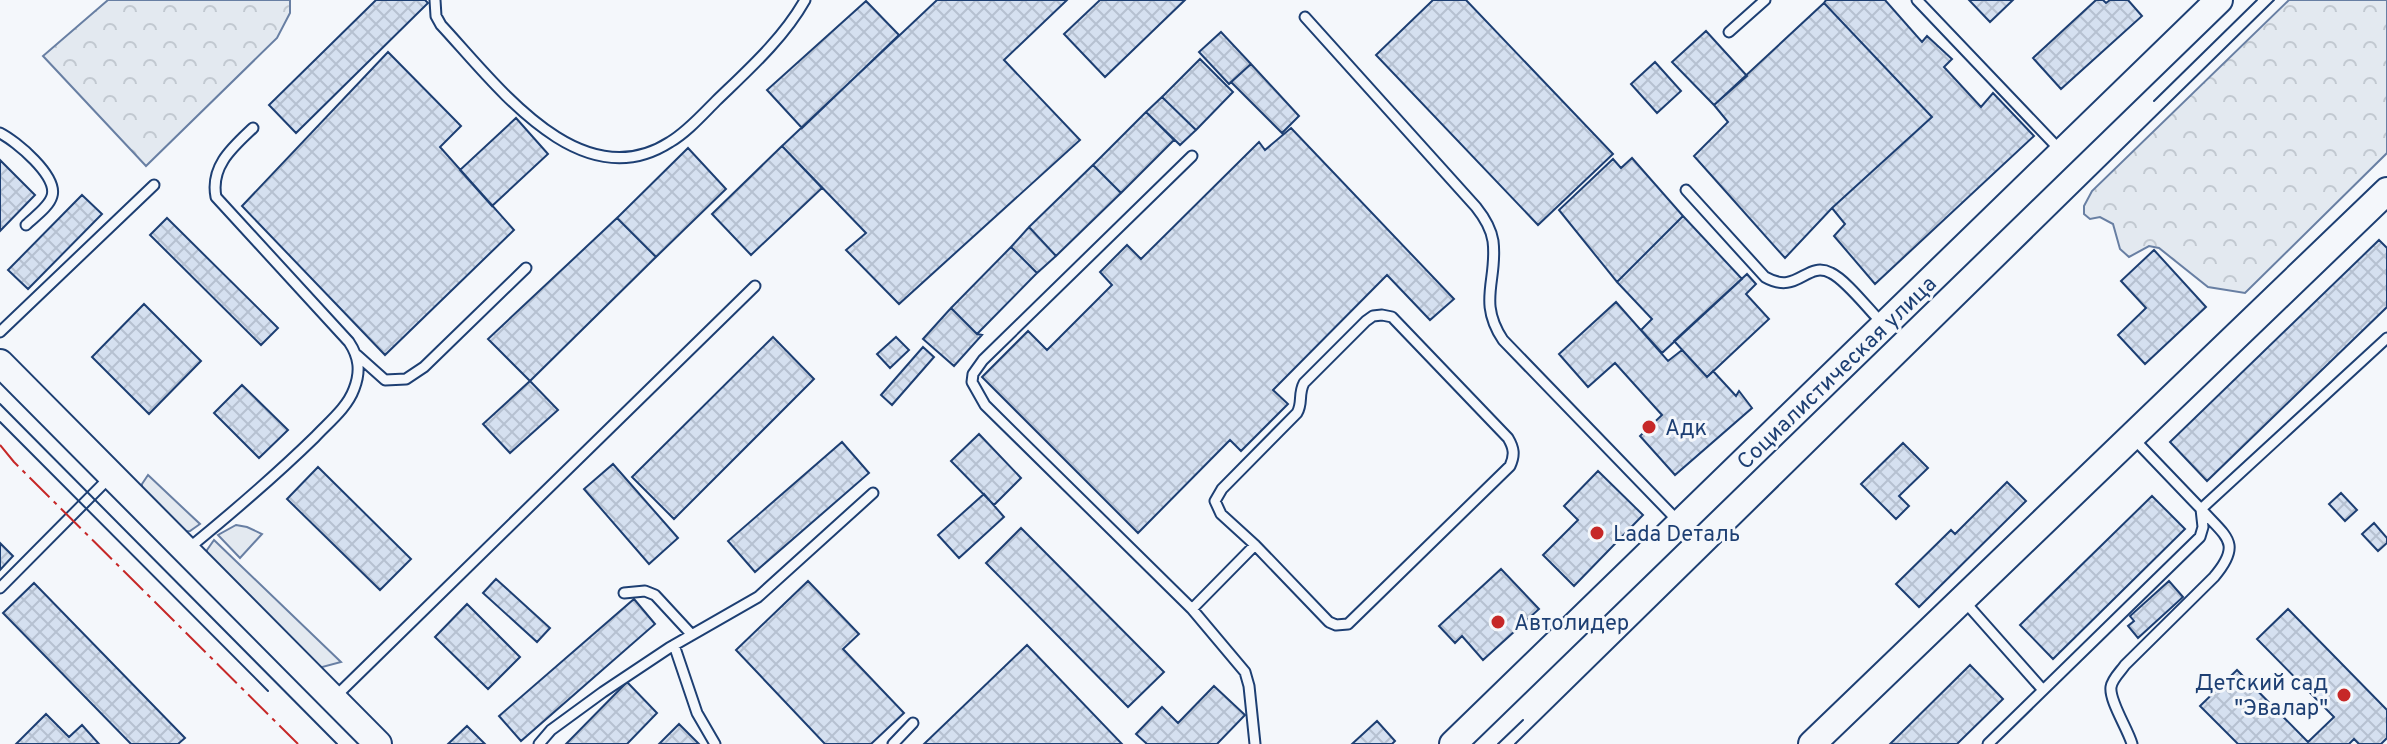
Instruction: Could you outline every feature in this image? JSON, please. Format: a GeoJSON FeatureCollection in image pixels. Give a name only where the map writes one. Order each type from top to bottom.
{"type":"FeatureCollection","features":[{"type":"Feature","properties":{"kind":"street","name":"Социалистическая улица"},"geometry":{"type":"LineString","coordinates":[[1453,744],[2219,0]]}},
{"type":"Feature","properties":{"kind":"street"},"geometry":{"type":"LineString","coordinates":[[1812,744],[2387,191]]}},
{"type":"Feature","properties":{"kind":"street"},"geometry":{"type":"LineString","coordinates":[[0,363],[378,744]]}},
{"type":"Feature","properties":{"kind":"lane"},"geometry":{"type":"LineString","coordinates":[[435,0],[436,16],[441,25],[514,103],[574,149],[610,159],[642,155],[670,143],[762,56],[792,23],[805,0]]}},
{"type":"Feature","properties":{"kind":"lane"},"geometry":{"type":"LineString","coordinates":[[1729,32],[1765,0]]}},
{"type":"Feature","properties":{"kind":"lane"},"geometry":{"type":"LineString","coordinates":[[1917,0],[2062,153]]}},
{"type":"Feature","properties":{"kind":"lane"},"geometry":{"type":"LineString","coordinates":[[1305,17],[1487,221],[1493,241],[1489,312],[1503,340],[1680,524]]}},
{"type":"Feature","properties":{"kind":"lane"},"geometry":{"type":"LineString","coordinates":[[253,128],[220,163],[214,187],[216,197],[349,342],[357,355],[385,380],[406,379],[424,367],[526,268]]}},
{"type":"Feature","properties":{"kind":"lane"},"geometry":{"type":"LineString","coordinates":[[0,133],[25,150],[52,185],[50,201],[26,225]]}},
{"type":"Feature","properties":{"kind":"lane"},"geometry":{"type":"LineString","coordinates":[[1192,156],[983,360],[973,374],[972,382],[985,405],[1192,609],[1245,672],[1255,744]]}},
{"type":"Feature","properties":{"kind":"lane"},"geometry":{"type":"LineString","coordinates":[[0,332],[154,185]]}},
{"type":"Feature","properties":{"kind":"lane"},"geometry":{"type":"LineString","coordinates":[[1686,190],[1765,277],[1780,284],[1809,272],[1829,271],[1884,326]]}},
{"type":"Feature","properties":{"kind":"lane"},"geometry":{"type":"LineString","coordinates":[[333,699],[755,286]]}},
{"type":"Feature","properties":{"kind":"lane"},"geometry":{"type":"LineString","coordinates":[[1373,316],[1392,317],[1512,445],[1510,466],[1348,624],[1342,626],[1329,622],[1255,545],[1221,514],[1215,501],[1217,495],[1297,413],[1301,407],[1300,390],[1304,383],[1373,316]]}},
{"type":"Feature","properties":{"kind":"lane"},"geometry":{"type":"LineString","coordinates":[[2201,509],[2387,338]]}},
{"type":"Feature","properties":{"kind":"lane"},"geometry":{"type":"LineString","coordinates":[[186,551],[269,482],[346,404],[359,372],[357,355]]}},
{"type":"Feature","properties":{"kind":"lane"},"geometry":{"type":"LineString","coordinates":[[2132,437],[2227,538],[2230,553],[2227,562],[2214,577],[2116,677],[2111,687],[2113,699],[2132,744]]}},
{"type":"Feature","properties":{"kind":"lane"},"geometry":{"type":"LineString","coordinates":[[0,588],[111,475]]}},
{"type":"Feature","properties":{"kind":"lane"},"geometry":{"type":"LineString","coordinates":[[539,744],[569,716],[674,645],[758,597],[873,493]]}},
{"type":"Feature","properties":{"kind":"lane"},"geometry":{"type":"LineString","coordinates":[[1988,744],[2200,537],[2203,527],[2201,509]]}},
{"type":"Feature","properties":{"kind":"lane"},"geometry":{"type":"LineString","coordinates":[[1192,609],[1255,545]]}},
{"type":"Feature","properties":{"kind":"lane"},"geometry":{"type":"LineString","coordinates":[[624,593],[645,591],[655,595],[692,635]]}},
{"type":"Feature","properties":{"kind":"lane"},"geometry":{"type":"LineString","coordinates":[[1962,600],[2043,690]]}},
{"type":"Feature","properties":{"kind":"lane"},"geometry":{"type":"LineString","coordinates":[[674,645],[697,713],[715,744]]}},
{"type":"Feature","properties":{"kind":"lane"},"geometry":{"type":"LineString","coordinates":[[893,744],[913,723]]}},
{"type":"Feature","properties":{"kind":"green space"},"geometry":{"type":"Polygon","coordinates":[[[108,0],[290,0],[290,13],[277,38],[146,166],[43,56],[108,0]]]}},
{"type":"Feature","properties":{"kind":"green space"},"geometry":{"type":"Polygon","coordinates":[[[2289,0],[2387,0],[2387,153],[2245,293],[2208,287],[2159,248],[2149,246],[2129,257],[2120,249],[2113,224],[2100,217],[2090,219],[2084,214],[2084,206],[2092,191],[2289,0]]]}},
{"type":"Feature","properties":{"kind":"green space"},"geometry":{"type":"Polygon","coordinates":[[[148,475],[200,524],[190,531],[178,532],[142,489],[148,475]]]}},
{"type":"Feature","properties":{"kind":"green space"},"geometry":{"type":"Polygon","coordinates":[[[236,525],[262,534],[240,558],[218,535],[236,525]]]}},
{"type":"Feature","properties":{"kind":"green space"},"geometry":{"type":"Polygon","coordinates":[[[214,540],[341,662],[315,669],[207,561],[207,550],[214,540]]]}},
{"type":"Feature","properties":{"kind":"building"},"geometry":{"type":"Polygon","coordinates":[[[376,0],[425,0],[428,3],[296,133],[269,105],[376,0]]]}},
{"type":"Feature","properties":{"kind":"building"},"geometry":{"type":"Polygon","coordinates":[[[937,0],[1067,0],[1004,60],[1080,140],[899,304],[846,250],[866,233],[782,146],[937,0]]]}},
{"type":"Feature","properties":{"kind":"building"},"geometry":{"type":"Polygon","coordinates":[[[1100,0],[1185,0],[1105,77],[1064,34],[1100,0]]]}},
{"type":"Feature","properties":{"kind":"building"},"geometry":{"type":"Polygon","coordinates":[[[1433,0],[1466,0],[1613,154],[1538,225],[1376,55],[1433,0]]]}},
{"type":"Feature","properties":{"kind":"building"},"geometry":{"type":"Polygon","coordinates":[[[1826,0],[1885,0],[1922,42],[1927,36],[1952,59],[1944,67],[1981,107],[1993,93],[2034,136],[1875,284],[1834,236],[1845,224],[1832,208],[1932,117],[1824,3],[1826,0]]]}},
{"type":"Feature","properties":{"kind":"building"},"geometry":{"type":"Polygon","coordinates":[[[1969,0],[2013,0],[1990,22],[1969,0]]]}},
{"type":"Feature","properties":{"kind":"building"},"geometry":{"type":"Polygon","coordinates":[[[2096,0],[2106,3],[2110,0],[2128,0],[2142,16],[2061,89],[2033,58],[2096,0]]]}},
{"type":"Feature","properties":{"kind":"building"},"geometry":{"type":"Polygon","coordinates":[[[866,1],[899,35],[802,128],[767,90],[866,1]]]}},
{"type":"Feature","properties":{"kind":"building"},"geometry":{"type":"Polygon","coordinates":[[[1824,3],[1932,117],[1832,208],[1785,258],[1694,156],[1728,122],[1714,105],[1824,3]]]}},
{"type":"Feature","properties":{"kind":"building"},"geometry":{"type":"Polygon","coordinates":[[[1706,31],[1747,76],[1714,105],[1672,62],[1706,31]]]}},
{"type":"Feature","properties":{"kind":"building"},"geometry":{"type":"Polygon","coordinates":[[[1221,32],[1251,64],[1229,84],[1199,52],[1221,32]]]}},
{"type":"Feature","properties":{"kind":"building"},"geometry":{"type":"Polygon","coordinates":[[[388,52],[461,126],[440,147],[514,230],[385,355],[242,206],[388,52]]]}},
{"type":"Feature","properties":{"kind":"building"},"geometry":{"type":"Polygon","coordinates":[[[1200,59],[1233,92],[1196,130],[1162,97],[1200,59]]]}},
{"type":"Feature","properties":{"kind":"building"},"geometry":{"type":"Polygon","coordinates":[[[1655,62],[1681,91],[1657,113],[1631,84],[1655,62]]]}},
{"type":"Feature","properties":{"kind":"building"},"geometry":{"type":"Polygon","coordinates":[[[1251,64],[1299,116],[1282,133],[1231,82],[1251,64]]]}},
{"type":"Feature","properties":{"kind":"building"},"geometry":{"type":"Polygon","coordinates":[[[1162,97],[1196,130],[1180,145],[1146,112],[1162,97]]]}},
{"type":"Feature","properties":{"kind":"building"},"geometry":{"type":"Polygon","coordinates":[[[1146,112],[1174,140],[1121,193],[1093,165],[1146,112]]]}},
{"type":"Feature","properties":{"kind":"building"},"geometry":{"type":"Polygon","coordinates":[[[516,118],[548,154],[492,206],[460,170],[516,118]]]}},
{"type":"Feature","properties":{"kind":"building"},"geometry":{"type":"Polygon","coordinates":[[[1291,128],[1454,299],[1430,320],[1387,275],[1273,390],[1288,404],[1241,451],[1230,440],[1138,533],[982,377],[1028,331],[1047,350],[1112,285],[1100,272],[1127,245],[1141,259],[1259,142],[1265,150],[1291,128]]]}},
{"type":"Feature","properties":{"kind":"building"},"geometry":{"type":"Polygon","coordinates":[[[782,146],[822,188],[751,255],[712,214],[782,146]]]}},
{"type":"Feature","properties":{"kind":"building"},"geometry":{"type":"Polygon","coordinates":[[[688,148],[726,189],[656,257],[617,218],[688,148]]]}},
{"type":"Feature","properties":{"kind":"building"},"geometry":{"type":"Polygon","coordinates":[[[1632,158],[1683,216],[1617,282],[1559,210],[1613,159],[1621,168],[1632,158]]]}},
{"type":"Feature","properties":{"kind":"building"},"geometry":{"type":"Polygon","coordinates":[[[0,160],[35,195],[0,231],[0,160]]]}},
{"type":"Feature","properties":{"kind":"building"},"geometry":{"type":"Polygon","coordinates":[[[1093,165],[1121,193],[1056,256],[1029,227],[1093,165]]]}},
{"type":"Feature","properties":{"kind":"building"},"geometry":{"type":"Polygon","coordinates":[[[82,195],[102,214],[28,289],[8,270],[82,195]]]}},
{"type":"Feature","properties":{"kind":"building"},"geometry":{"type":"Polygon","coordinates":[[[1683,216],[1742,279],[1662,353],[1641,330],[1652,319],[1617,282],[1683,216]]]}},
{"type":"Feature","properties":{"kind":"building"},"geometry":{"type":"Polygon","coordinates":[[[167,218],[278,328],[261,345],[150,235],[167,218]]]}},
{"type":"Feature","properties":{"kind":"building"},"geometry":{"type":"Polygon","coordinates":[[[617,218],[656,257],[530,381],[488,339],[617,218]]]}},
{"type":"Feature","properties":{"kind":"building"},"geometry":{"type":"Polygon","coordinates":[[[1029,227],[1056,256],[1037,273],[1011,247],[1029,227]]]}},
{"type":"Feature","properties":{"kind":"building"},"geometry":{"type":"Polygon","coordinates":[[[2379,240],[2387,248],[2387,307],[2207,481],[2170,442],[2379,240]]]}},
{"type":"Feature","properties":{"kind":"building"},"geometry":{"type":"Polygon","coordinates":[[[1011,247],[1037,273],[977,334],[951,308],[1011,247]]]}},
{"type":"Feature","properties":{"kind":"building"},"geometry":{"type":"Polygon","coordinates":[[[2154,250],[2206,307],[2145,364],[2118,335],[2146,308],[2121,281],[2154,250]]]}},
{"type":"Feature","properties":{"kind":"building"},"geometry":{"type":"Polygon","coordinates":[[[1747,274],[1756,284],[1746,294],[1769,319],[1707,377],[1674,341],[1747,274]]]}},
{"type":"Feature","properties":{"kind":"building"},"geometry":{"type":"Polygon","coordinates":[[[1616,302],[1668,361],[1682,350],[1707,377],[1713,371],[1736,396],[1739,391],[1752,408],[1675,475],[1640,436],[1662,415],[1615,363],[1588,387],[1559,354],[1616,302]]]}},
{"type":"Feature","properties":{"kind":"building"},"geometry":{"type":"Polygon","coordinates":[[[144,304],[201,361],[149,414],[92,357],[144,304]]]}},
{"type":"Feature","properties":{"kind":"building"},"geometry":{"type":"Polygon","coordinates":[[[951,308],[977,334],[982,335],[954,366],[923,339],[951,308]]]}},
{"type":"Feature","properties":{"kind":"building"},"geometry":{"type":"Polygon","coordinates":[[[773,337],[814,379],[674,519],[632,477],[773,337]]]}},
{"type":"Feature","properties":{"kind":"building"},"geometry":{"type":"Polygon","coordinates":[[[896,337],[909,350],[890,368],[877,354],[896,337]]]}},
{"type":"Feature","properties":{"kind":"building"},"geometry":{"type":"Polygon","coordinates":[[[923,347],[934,357],[892,405],[881,395],[923,347]]]}},
{"type":"Feature","properties":{"kind":"building"},"geometry":{"type":"Polygon","coordinates":[[[530,381],[558,410],[510,453],[483,424],[530,381]]]}},
{"type":"Feature","properties":{"kind":"building"},"geometry":{"type":"Polygon","coordinates":[[[242,385],[288,430],[259,458],[214,413],[242,385]]]}},
{"type":"Feature","properties":{"kind":"building"},"geometry":{"type":"Polygon","coordinates":[[[979,434],[1021,478],[994,505],[951,461],[979,434]]]}},
{"type":"Feature","properties":{"kind":"building"},"geometry":{"type":"Polygon","coordinates":[[[842,442],[869,473],[755,572],[728,541],[842,442]]]}},
{"type":"Feature","properties":{"kind":"building"},"geometry":{"type":"Polygon","coordinates":[[[1903,443],[1928,468],[1899,496],[1909,506],[1896,519],[1861,484],[1903,443]]]}},
{"type":"Feature","properties":{"kind":"building"},"geometry":{"type":"Polygon","coordinates":[[[613,464],[678,538],[649,564],[584,489],[613,464]]]}},
{"type":"Feature","properties":{"kind":"building"},"geometry":{"type":"Polygon","coordinates":[[[318,467],[411,559],[380,590],[287,499],[318,467]]]}},
{"type":"Feature","properties":{"kind":"building"},"geometry":{"type":"Polygon","coordinates":[[[1598,471],[1643,515],[1574,586],[1543,555],[1578,520],[1564,506],[1598,471]]]}},
{"type":"Feature","properties":{"kind":"building"},"geometry":{"type":"Polygon","coordinates":[[[2007,482],[2026,501],[1919,607],[1896,584],[1951,530],[1955,534],[2007,482]]]}},
{"type":"Feature","properties":{"kind":"building"},"geometry":{"type":"Polygon","coordinates":[[[2341,493],[2357,510],[2345,521],[2329,504],[2341,493]]]}},
{"type":"Feature","properties":{"kind":"building"},"geometry":{"type":"Polygon","coordinates":[[[984,494],[1004,517],[959,558],[938,535],[984,494]]]}},
{"type":"Feature","properties":{"kind":"building"},"geometry":{"type":"Polygon","coordinates":[[[2152,496],[2185,529],[2053,659],[2020,625],[2152,496]]]}},
{"type":"Feature","properties":{"kind":"building"},"geometry":{"type":"Polygon","coordinates":[[[2374,523],[2387,538],[2387,543],[2378,551],[2362,534],[2374,523]]]}},
{"type":"Feature","properties":{"kind":"building"},"geometry":{"type":"Polygon","coordinates":[[[1021,528],[1164,672],[1128,707],[986,563],[1021,528]]]}},
{"type":"Feature","properties":{"kind":"building"},"geometry":{"type":"Polygon","coordinates":[[[0,543],[13,556],[0,570],[0,543]]]}},
{"type":"Feature","properties":{"kind":"building"},"geometry":{"type":"Polygon","coordinates":[[[1501,569],[1539,609],[1483,660],[1462,636],[1455,643],[1439,626],[1501,569]]]}},
{"type":"Feature","properties":{"kind":"building"},"geometry":{"type":"Polygon","coordinates":[[[496,579],[550,628],[537,642],[483,593],[496,579]]]}},
{"type":"Feature","properties":{"kind":"building"},"geometry":{"type":"Polygon","coordinates":[[[808,581],[859,634],[843,649],[904,713],[871,744],[825,744],[736,650],[808,581]]]}},
{"type":"Feature","properties":{"kind":"building"},"geometry":{"type":"Polygon","coordinates":[[[2169,581],[2183,597],[2138,638],[2128,626],[2134,621],[2130,616],[2169,581]]]}},
{"type":"Feature","properties":{"kind":"building"},"geometry":{"type":"Polygon","coordinates":[[[34,583],[185,738],[178,744],[131,744],[3,613],[34,583]]]}},
{"type":"Feature","properties":{"kind":"building"},"geometry":{"type":"Polygon","coordinates":[[[634,599],[655,624],[521,741],[499,716],[634,599]]]}},
{"type":"Feature","properties":{"kind":"building"},"geometry":{"type":"Polygon","coordinates":[[[467,604],[520,657],[488,689],[435,637],[467,604]]]}},
{"type":"Feature","properties":{"kind":"building"},"geometry":{"type":"Polygon","coordinates":[[[2288,609],[2387,710],[2387,738],[2381,744],[2359,744],[2354,739],[2349,744],[2238,744],[2200,706],[2237,670],[2308,742],[2334,717],[2257,639],[2288,609]]]}},
{"type":"Feature","properties":{"kind":"building"},"geometry":{"type":"Polygon","coordinates":[[[1027,645],[1122,744],[924,744],[1027,645]]]}},
{"type":"Feature","properties":{"kind":"building"},"geometry":{"type":"Polygon","coordinates":[[[1970,665],[2003,699],[1957,744],[1890,744],[1970,665]]]}},
{"type":"Feature","properties":{"kind":"building"},"geometry":{"type":"Polygon","coordinates":[[[627,682],[657,713],[627,744],[566,744],[627,682]]]}},
{"type":"Feature","properties":{"kind":"building"},"geometry":{"type":"Polygon","coordinates":[[[1214,686],[1245,715],[1217,744],[1147,744],[1136,734],[1162,707],[1178,723],[1214,686]]]}},
{"type":"Feature","properties":{"kind":"building"},"geometry":{"type":"Polygon","coordinates":[[[46,714],[69,737],[82,725],[99,744],[16,744],[46,714]]]}},
{"type":"Feature","properties":{"kind":"building"},"geometry":{"type":"Polygon","coordinates":[[[1377,721],[1395,741],[1392,744],[1352,744],[1377,721]]]}},
{"type":"Feature","properties":{"kind":"building"},"geometry":{"type":"Polygon","coordinates":[[[679,724],[699,744],[659,744],[679,724]]]}},
{"type":"Feature","properties":{"kind":"building"},"geometry":{"type":"Polygon","coordinates":[[[467,726],[485,744],[448,744],[467,726]]]}},
{"type":"Feature","properties":{"kind":"tram line"},"geometry":{"type":"LineString","coordinates":[[2154,101],[2257,0]]}},
{"type":"Feature","properties":{"kind":"tram line"},"geometry":{"type":"LineString","coordinates":[[1515,744],[2274,0]]}},
{"type":"Feature","properties":{"kind":"tram line"},"geometry":{"type":"LineString","coordinates":[[0,404],[337,744]]}},
{"type":"Feature","properties":{"kind":"tram line"},"geometry":{"type":"LineString","coordinates":[[0,422],[268,691]]}},
{"type":"Feature","properties":{"kind":"tram line"},"geometry":{"type":"LineString","coordinates":[[1498,744],[1523,720]]}},
{"type":"Feature","properties":{"kind":"power"},"geometry":{"type":"LineString","coordinates":[[0,445],[298,744]]}},
{"type":"Feature","properties":{"kind":"place","name":"Адк"},"geometry":{"type":"Point","coordinates":[1649,427]}},
{"type":"Feature","properties":{"kind":"place","name":"Lada Dеталь"},"geometry":{"type":"Point","coordinates":[1597,533]}},
{"type":"Feature","properties":{"kind":"place","name":"Автолидер"},"geometry":{"type":"Point","coordinates":[1498,622]}},
{"type":"Feature","properties":{"kind":"place","name":"Детский сад \"Эвалар\""},"geometry":{"type":"Point","coordinates":[2344,695]}}]}
